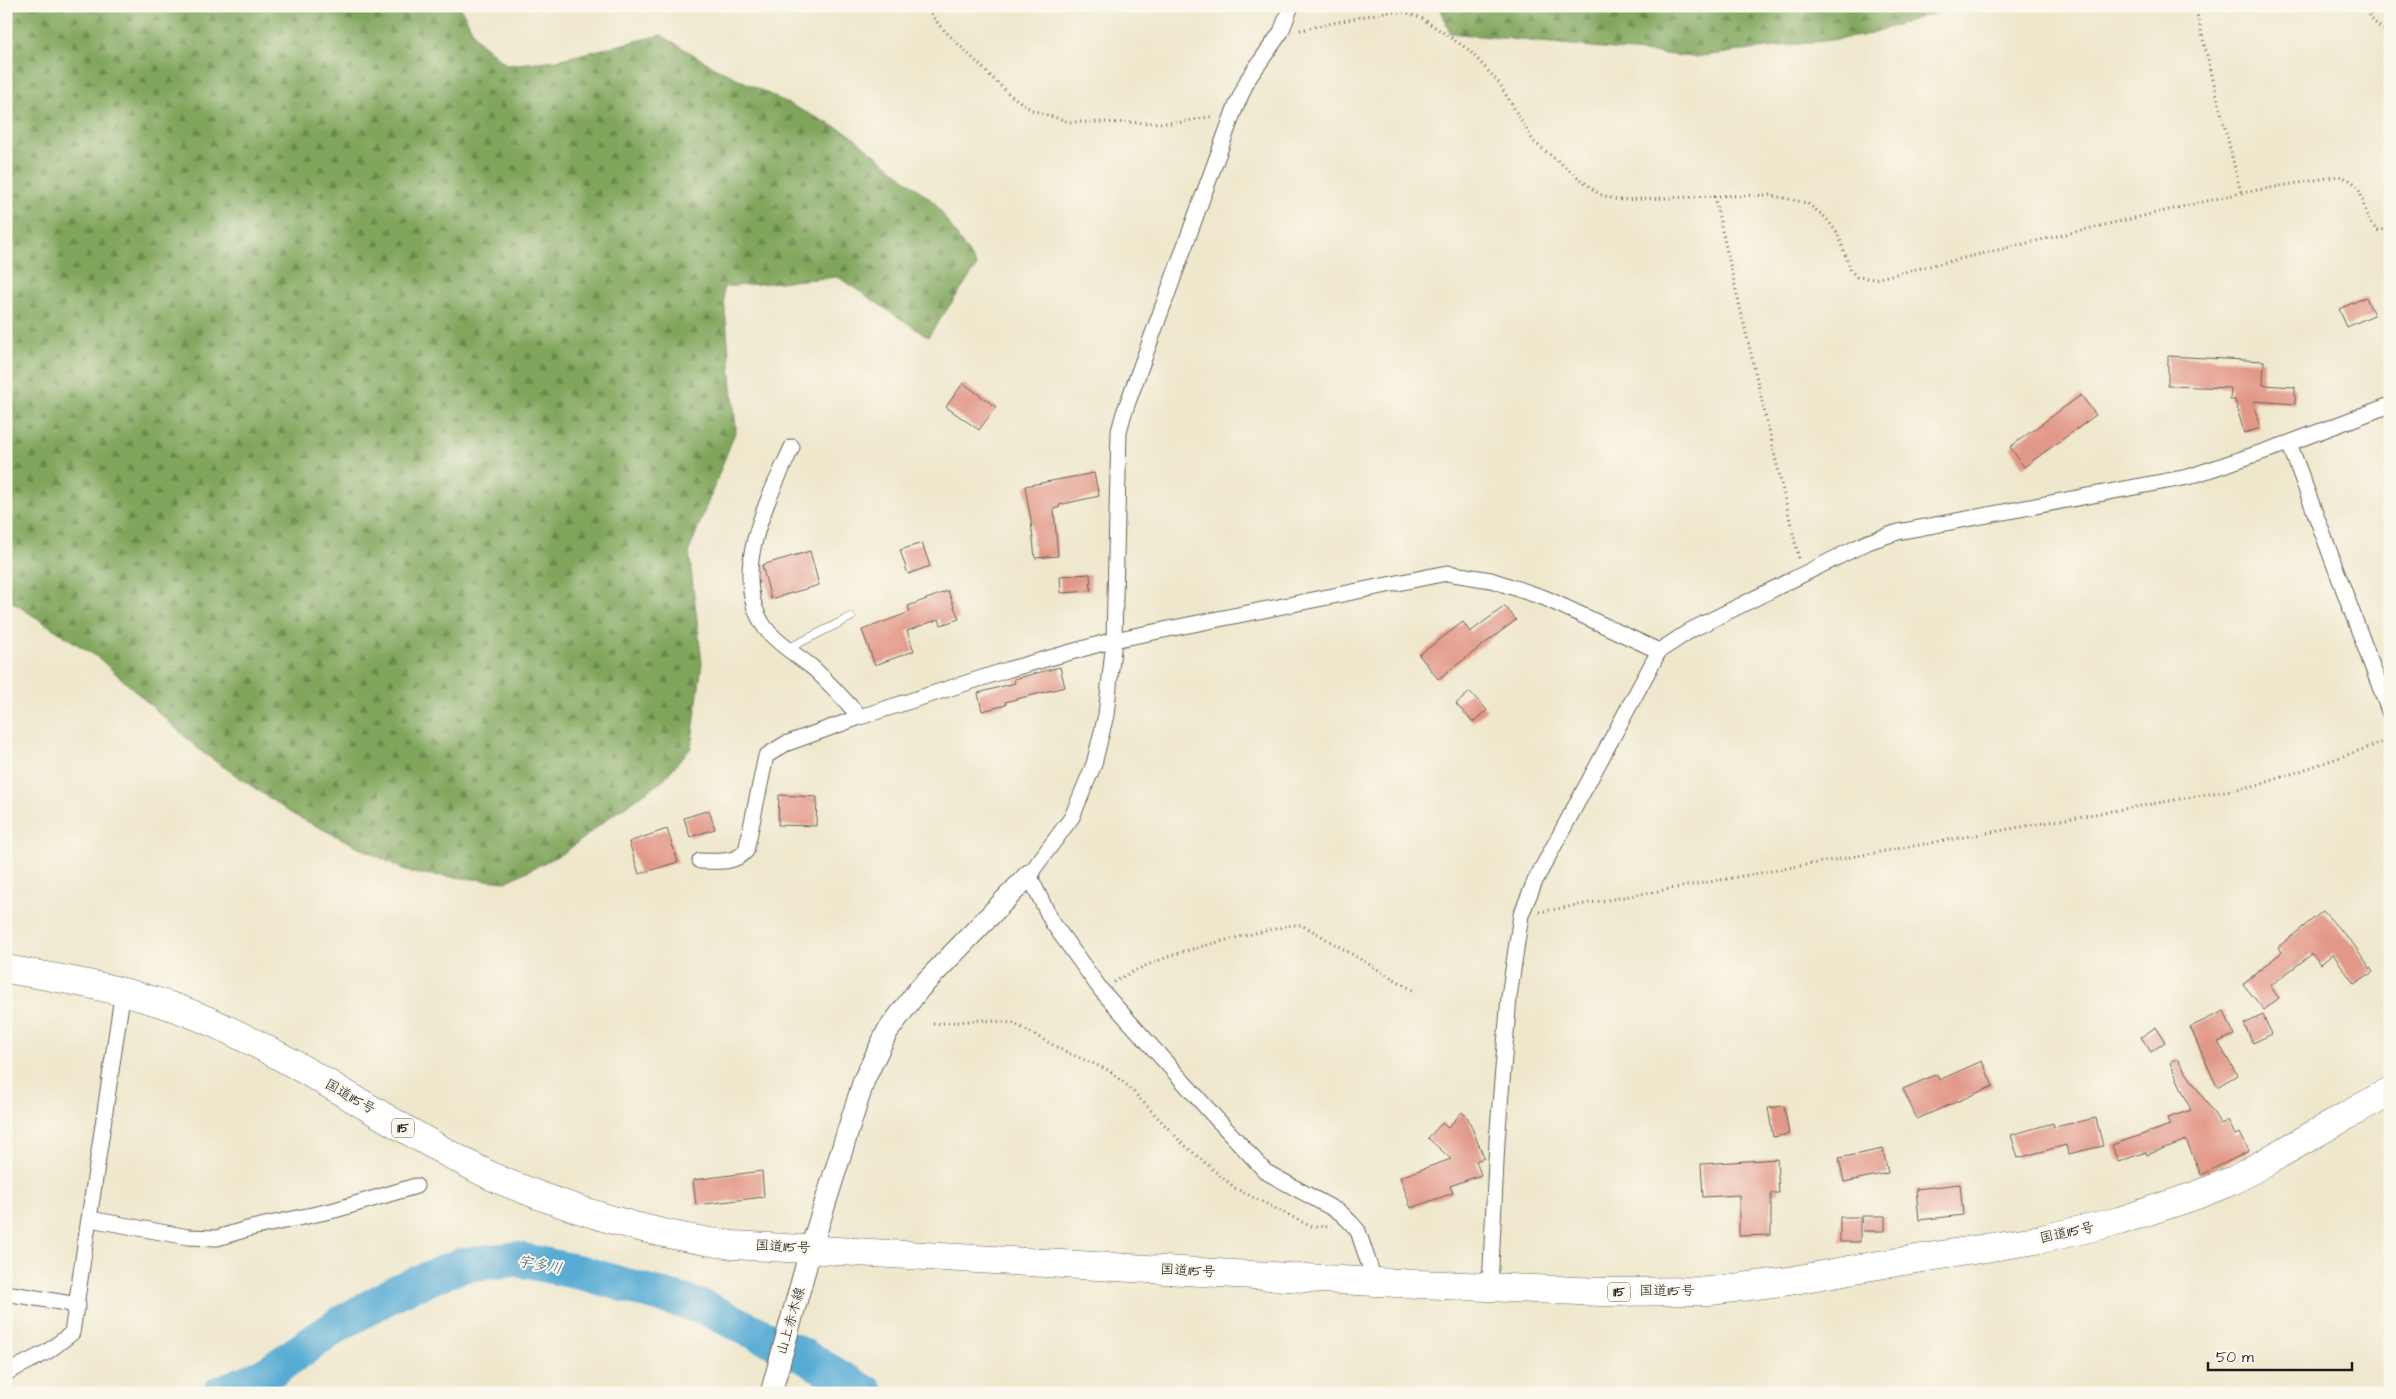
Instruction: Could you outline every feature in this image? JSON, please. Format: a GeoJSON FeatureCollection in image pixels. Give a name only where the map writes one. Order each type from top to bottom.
{"type":"FeatureCollection","features":[{"type":"Feature","properties":{"kind":"highway","name":"国道115号"},"geometry":{"type":"LineString","coordinates":[[6,969],[123,990],[198,1017],[278,1056],[425,1142],[493,1177],[567,1206],[691,1240],[733,1244],[809,1256],[1601,1292],[1710,1291],[1789,1281],[2080,1232],[2119,1222],[2234,1180],[2390,1090]]}},
{"type":"Feature","properties":{"kind":"street"},"geometry":{"type":"LineString","coordinates":[[1291,6],[1282,32],[1248,79],[1234,111],[1119,431],[1114,640],[1106,715],[1094,764],[1072,817],[1029,875],[1052,922],[1101,990],[1266,1172],[1341,1212],[1358,1231],[1375,1282]]}},
{"type":"Feature","properties":{"kind":"street"},"geometry":{"type":"LineString","coordinates":[[1490,1286],[1498,1141],[1509,997],[1521,915],[1535,880],[1658,651],[1691,630],[1868,542],[1898,532],[2188,477],[2289,443],[2390,405]]}},
{"type":"Feature","properties":{"kind":"street"},"geometry":{"type":"LineString","coordinates":[[2289,443],[2390,714]]}},
{"type":"Feature","properties":{"kind":"street"},"geometry":{"type":"LineString","coordinates":[[792,447],[762,514],[754,542],[750,583],[754,608],[767,630],[815,670],[860,717]]}},
{"type":"Feature","properties":{"kind":"street"},"geometry":{"type":"LineString","coordinates":[[700,861],[731,861],[740,858],[746,851],[766,756],[785,744],[860,717],[1010,669],[1114,640],[1447,573],[1491,580],[1545,598],[1658,651]]}},
{"type":"Feature","properties":{"kind":"street","name":"山上赤木線"},"geometry":{"type":"LineString","coordinates":[[771,1393],[809,1256],[864,1080],[887,1032],[919,989],[1029,875]]}},
{"type":"Feature","properties":{"kind":"street"},"geometry":{"type":"LineString","coordinates":[[6,1373],[47,1352],[72,1333],[78,1305],[123,990]]}},
{"type":"Feature","properties":{"kind":"street"},"geometry":{"type":"LineString","coordinates":[[90,1219],[188,1236],[217,1238],[247,1229],[335,1210],[416,1186]]}},
{"type":"Feature","properties":{"kind":"street"},"geometry":{"type":"LineString","coordinates":[[6,1293],[78,1305]]}},
{"type":"Feature","properties":{"kind":"lane"},"geometry":{"type":"LineString","coordinates":[[789,648],[851,617]]}},
{"type":"Feature","properties":{"kind":"path"},"geometry":{"type":"LineString","coordinates":[[925,6],[940,26],[1010,95],[1032,110],[1069,122],[1137,124],[1177,123],[1234,111]]}},
{"type":"Feature","properties":{"kind":"path"},"geometry":{"type":"LineString","coordinates":[[2195,6],[2241,193]]}},
{"type":"Feature","properties":{"kind":"path"},"geometry":{"type":"LineString","coordinates":[[2365,6],[2373,21],[2390,36]]}},
{"type":"Feature","properties":{"kind":"path"},"geometry":{"type":"LineString","coordinates":[[1282,32],[1312,29],[1385,12],[1404,12],[1420,17],[1469,50],[1500,84],[1534,142],[1599,194],[1617,200],[1769,194],[1807,203],[1826,218],[1838,234],[1851,271],[1857,277],[1874,279],[2241,193],[2338,176],[2349,178],[2359,189],[2369,224],[2378,231],[2390,228]]}},
{"type":"Feature","properties":{"kind":"path"},"geometry":{"type":"LineString","coordinates":[[1714,196],[1802,574]]}},
{"type":"Feature","properties":{"kind":"path"},"geometry":{"type":"LineString","coordinates":[[1521,915],[2259,785],[2390,740]]}},
{"type":"Feature","properties":{"kind":"path"},"geometry":{"type":"LineString","coordinates":[[1101,990],[1130,973],[1208,944],[1292,925],[1301,925],[1416,992]]}},
{"type":"Feature","properties":{"kind":"path"},"geometry":{"type":"LineString","coordinates":[[933,1024],[982,1020],[1013,1023],[1064,1051],[1108,1070],[1128,1086],[1182,1143],[1235,1188],[1310,1226],[1326,1228],[1352,1224]]}},
{"type":"Feature","properties":{"kind":"green space"},"geometry":{"type":"Polygon","coordinates":[[[6,6],[460,6],[477,40],[507,65],[557,60],[661,35],[716,68],[848,133],[935,203],[977,266],[928,337],[838,277],[723,287],[736,430],[689,551],[702,663],[691,748],[661,782],[611,816],[567,851],[506,882],[411,873],[294,815],[202,752],[100,659],[6,598],[6,6]]]}},
{"type":"Feature","properties":{"kind":"green space"},"geometry":{"type":"Polygon","coordinates":[[[1440,6],[1956,6],[1862,36],[1694,57],[1450,33],[1440,6]]]}},
{"type":"Feature","properties":{"kind":"building"},"geometry":{"type":"Polygon","coordinates":[[[2366,297],[2374,315],[2347,327],[2339,309],[2366,297]]]}},
{"type":"Feature","properties":{"kind":"building"},"geometry":{"type":"Polygon","coordinates":[[[2168,356],[2264,361],[2263,385],[2295,387],[2295,404],[2253,401],[2260,428],[2244,433],[2235,400],[2230,400],[2231,388],[2168,386],[2168,356]]]}},
{"type":"Feature","properties":{"kind":"building"},"geometry":{"type":"Polygon","coordinates":[[[963,383],[996,407],[979,430],[946,407],[963,383]]]}},
{"type":"Feature","properties":{"kind":"building"},"geometry":{"type":"Polygon","coordinates":[[[2081,395],[2096,415],[2024,467],[2010,447],[2081,395]]]}},
{"type":"Feature","properties":{"kind":"building"},"geometry":{"type":"Polygon","coordinates":[[[1094,473],[1099,496],[1059,505],[1060,507],[1054,509],[1058,556],[1035,558],[1025,486],[1094,473]]]}},
{"type":"Feature","properties":{"kind":"building"},"geometry":{"type":"Polygon","coordinates":[[[922,543],[930,566],[908,574],[900,550],[922,543]]]}},
{"type":"Feature","properties":{"kind":"building"},"geometry":{"type":"Polygon","coordinates":[[[810,551],[819,585],[771,599],[762,565],[810,551]]]}},
{"type":"Feature","properties":{"kind":"building"},"geometry":{"type":"Polygon","coordinates":[[[1090,574],[1091,591],[1061,593],[1060,576],[1090,574]]]}},
{"type":"Feature","properties":{"kind":"building"},"geometry":{"type":"Polygon","coordinates":[[[948,591],[959,619],[941,625],[939,619],[907,631],[914,651],[875,665],[862,630],[910,612],[908,606],[948,591]]]}},
{"type":"Feature","properties":{"kind":"building"},"geometry":{"type":"Polygon","coordinates":[[[1505,606],[1516,620],[1438,679],[1419,655],[1463,622],[1470,632],[1505,606]]]}},
{"type":"Feature","properties":{"kind":"building"},"geometry":{"type":"Polygon","coordinates":[[[1060,667],[1065,687],[1005,702],[1006,705],[982,711],[978,693],[1015,683],[1014,679],[1060,667]]]}},
{"type":"Feature","properties":{"kind":"building"},"geometry":{"type":"Polygon","coordinates":[[[1470,692],[1487,710],[1473,722],[1456,704],[1470,692]]]}},
{"type":"Feature","properties":{"kind":"building"},"geometry":{"type":"Polygon","coordinates":[[[779,795],[817,797],[816,826],[778,825],[779,795]]]}},
{"type":"Feature","properties":{"kind":"building"},"geometry":{"type":"Polygon","coordinates":[[[709,810],[715,829],[690,837],[684,818],[709,810]]]}},
{"type":"Feature","properties":{"kind":"building"},"geometry":{"type":"Polygon","coordinates":[[[667,829],[678,862],[639,874],[629,842],[667,829]]]}},
{"type":"Feature","properties":{"kind":"building"},"geometry":{"type":"Polygon","coordinates":[[[2323,911],[2354,945],[2373,972],[2354,984],[2333,954],[2321,964],[2312,954],[2270,986],[2279,998],[2264,1010],[2243,984],[2282,952],[2278,947],[2323,911]]]}},
{"type":"Feature","properties":{"kind":"building"},"geometry":{"type":"Polygon","coordinates":[[[2224,1011],[2234,1035],[2218,1042],[2237,1075],[2217,1087],[2190,1027],[2224,1011]]]}},
{"type":"Feature","properties":{"kind":"building"},"geometry":{"type":"Polygon","coordinates":[[[2263,1015],[2272,1034],[2253,1043],[2244,1024],[2263,1015]]]}},
{"type":"Feature","properties":{"kind":"building"},"geometry":{"type":"Polygon","coordinates":[[[2156,1027],[2165,1042],[2151,1052],[2141,1037],[2156,1027]]]}},
{"type":"Feature","properties":{"kind":"building"},"geometry":{"type":"Polygon","coordinates":[[[2177,1059],[2221,1124],[2228,1120],[2235,1135],[2240,1133],[2249,1151],[2201,1175],[2186,1140],[2147,1155],[2146,1152],[2118,1162],[2112,1145],[2170,1125],[2167,1118],[2191,1110],[2170,1063],[2177,1059]]]}},
{"type":"Feature","properties":{"kind":"building"},"geometry":{"type":"Polygon","coordinates":[[[1982,1061],[1993,1086],[1917,1119],[1903,1089],[1937,1074],[1939,1080],[1982,1061]]]}},
{"type":"Feature","properties":{"kind":"building"},"geometry":{"type":"Polygon","coordinates":[[[1784,1106],[1789,1134],[1773,1137],[1768,1108],[1784,1106]]]}},
{"type":"Feature","properties":{"kind":"building"},"geometry":{"type":"Polygon","coordinates":[[[1462,1112],[1468,1118],[1484,1158],[1476,1161],[1481,1175],[1450,1186],[1453,1193],[1411,1208],[1400,1177],[1451,1159],[1428,1138],[1442,1123],[1448,1128],[1462,1112]]]}},
{"type":"Feature","properties":{"kind":"building"},"geometry":{"type":"Polygon","coordinates":[[[2096,1118],[2103,1146],[2068,1154],[2066,1145],[2018,1158],[2011,1135],[2053,1123],[2054,1127],[2096,1118]]]}},
{"type":"Feature","properties":{"kind":"building"},"geometry":{"type":"Polygon","coordinates":[[[1883,1149],[1888,1173],[1844,1182],[1839,1158],[1883,1149]]]}},
{"type":"Feature","properties":{"kind":"building"},"geometry":{"type":"Polygon","coordinates":[[[1777,1159],[1779,1193],[1771,1193],[1771,1235],[1739,1236],[1739,1195],[1703,1197],[1701,1164],[1777,1159]]]}},
{"type":"Feature","properties":{"kind":"building"},"geometry":{"type":"Polygon","coordinates":[[[762,1171],[764,1197],[696,1205],[693,1180],[762,1171]]]}},
{"type":"Feature","properties":{"kind":"building"},"geometry":{"type":"Polygon","coordinates":[[[1960,1184],[1963,1215],[1919,1220],[1916,1189],[1960,1184]]]}},
{"type":"Feature","properties":{"kind":"building"},"geometry":{"type":"Polygon","coordinates":[[[1862,1216],[1885,1216],[1885,1231],[1863,1231],[1862,1216]]]}},
{"type":"Feature","properties":{"kind":"building"},"geometry":{"type":"Polygon","coordinates":[[[1840,1217],[1860,1217],[1860,1242],[1840,1242],[1840,1217]]]}},
{"type":"Feature","properties":{"kind":"waterway","name":"宇多川"},"geometry":{"type":"LineString","coordinates":[[220,1393],[265,1375],[338,1325],[400,1290],[462,1265],[516,1259],[583,1273],[705,1308],[802,1355],[867,1393]]}}]}
